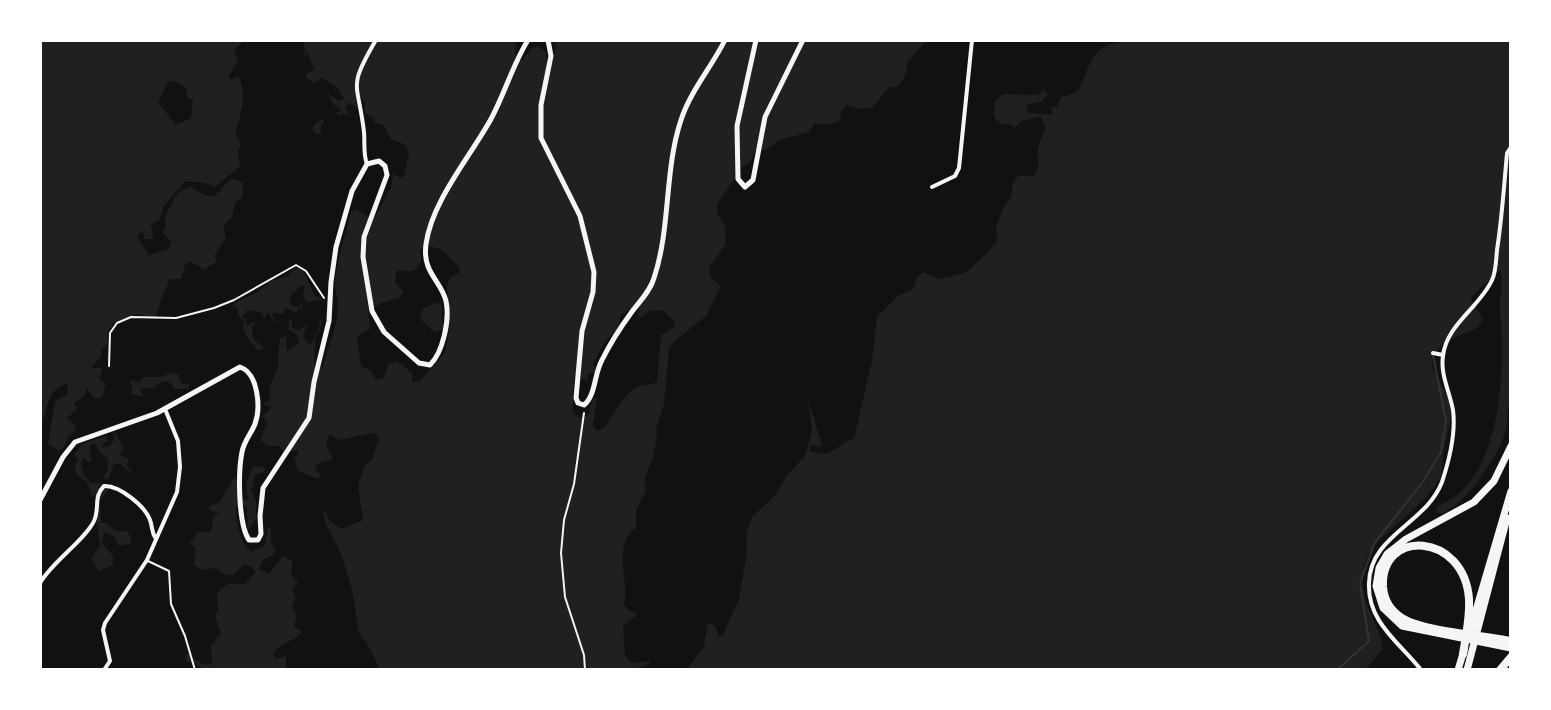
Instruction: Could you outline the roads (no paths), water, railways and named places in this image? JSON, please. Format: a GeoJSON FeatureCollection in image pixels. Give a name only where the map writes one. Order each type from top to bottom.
{"type":"FeatureCollection","features":[{"type":"Feature","properties":{"kind":"highway"},"geometry":{"type":"LineString","coordinates":[[1511,446],[1500,471],[1481,495],[1456,514],[1400,543],[1387,554],[1376,580],[1378,598],[1391,619],[1409,629],[1497,642],[1511,648]]}},
{"type":"Feature","properties":{"kind":"highway"},"geometry":{"type":"LineString","coordinates":[[1458,670],[1511,494]]}},
{"type":"Feature","properties":{"kind":"highway"},"geometry":{"type":"LineString","coordinates":[[1467,670],[1497,562],[1511,494]]}},
{"type":"Feature","properties":{"kind":"highway"},"geometry":{"type":"LineString","coordinates":[[1440,632],[1401,617],[1386,599],[1383,587],[1385,573],[1393,558],[1405,549],[1433,546],[1449,556],[1460,569],[1467,586],[1469,603],[1463,654]]}},
{"type":"Feature","properties":{"kind":"highway"},"geometry":{"type":"LineString","coordinates":[[1497,642],[1511,641]]}},
{"type":"Feature","properties":{"kind":"highway"},"geometry":{"type":"LineString","coordinates":[[1500,670],[1511,657]]}},
{"type":"Feature","properties":{"kind":"street"},"geometry":{"type":"LineString","coordinates":[[367,164],[355,84],[376,40]]}},
{"type":"Feature","properties":{"kind":"street"},"geometry":{"type":"LineString","coordinates":[[40,500],[63,457],[75,442],[132,424],[165,409],[233,369],[243,368],[251,374],[257,412],[241,457],[242,517],[247,537],[252,541],[258,540],[261,534],[263,488],[307,423],[331,304],[336,247],[352,191],[367,164],[379,161],[385,166],[387,175],[364,237],[363,257],[372,311],[384,332],[419,363],[430,365],[441,348],[447,304],[430,274],[426,259],[430,228],[439,206],[501,100],[528,40]]}},
{"type":"Feature","properties":{"kind":"street"},"geometry":{"type":"LineString","coordinates":[[548,40],[551,56],[541,105],[541,138],[580,216],[594,272],[593,292],[582,331],[576,398],[578,403],[584,405],[590,398],[595,374],[602,360],[652,283],[660,254],[672,152],[680,123],[692,93],[725,40]]}},
{"type":"Feature","properties":{"kind":"street"},"geometry":{"type":"LineString","coordinates":[[756,40],[737,126],[738,179],[744,187],[753,180],[768,109],[803,40]]}},
{"type":"Feature","properties":{"kind":"street"},"geometry":{"type":"LineString","coordinates":[[932,187],[955,176],[959,168],[972,40]]}},
{"type":"Feature","properties":{"kind":"street"},"geometry":{"type":"LineString","coordinates":[[1421,670],[1383,628],[1370,600],[1369,581],[1379,551],[1425,509],[1442,481],[1453,418],[1443,355],[1454,330],[1494,276],[1506,187],[1507,153],[1511,147]]}},
{"type":"Feature","properties":{"kind":"street"},"geometry":{"type":"LineString","coordinates":[[1433,353],[1443,355]]}},
{"type":"Feature","properties":{"kind":"street"},"geometry":{"type":"LineString","coordinates":[[104,670],[111,657],[103,630],[105,623],[147,560],[176,497],[180,473],[178,441],[165,409]]}},
{"type":"Feature","properties":{"kind":"street"},"geometry":{"type":"LineString","coordinates":[[40,583],[94,522],[96,497],[104,486],[115,487],[143,510],[156,539]]}},
{"type":"Feature","properties":{"kind":"lane"},"geometry":{"type":"LineString","coordinates":[[147,560],[169,571],[171,604],[195,670]]}},
{"type":"Feature","properties":{"kind":"waterway"},"geometry":{"type":"LineString","coordinates":[[1337,670],[1369,641],[1360,583],[1375,542],[1422,483],[1441,452],[1446,421],[1433,355]]}}]}
